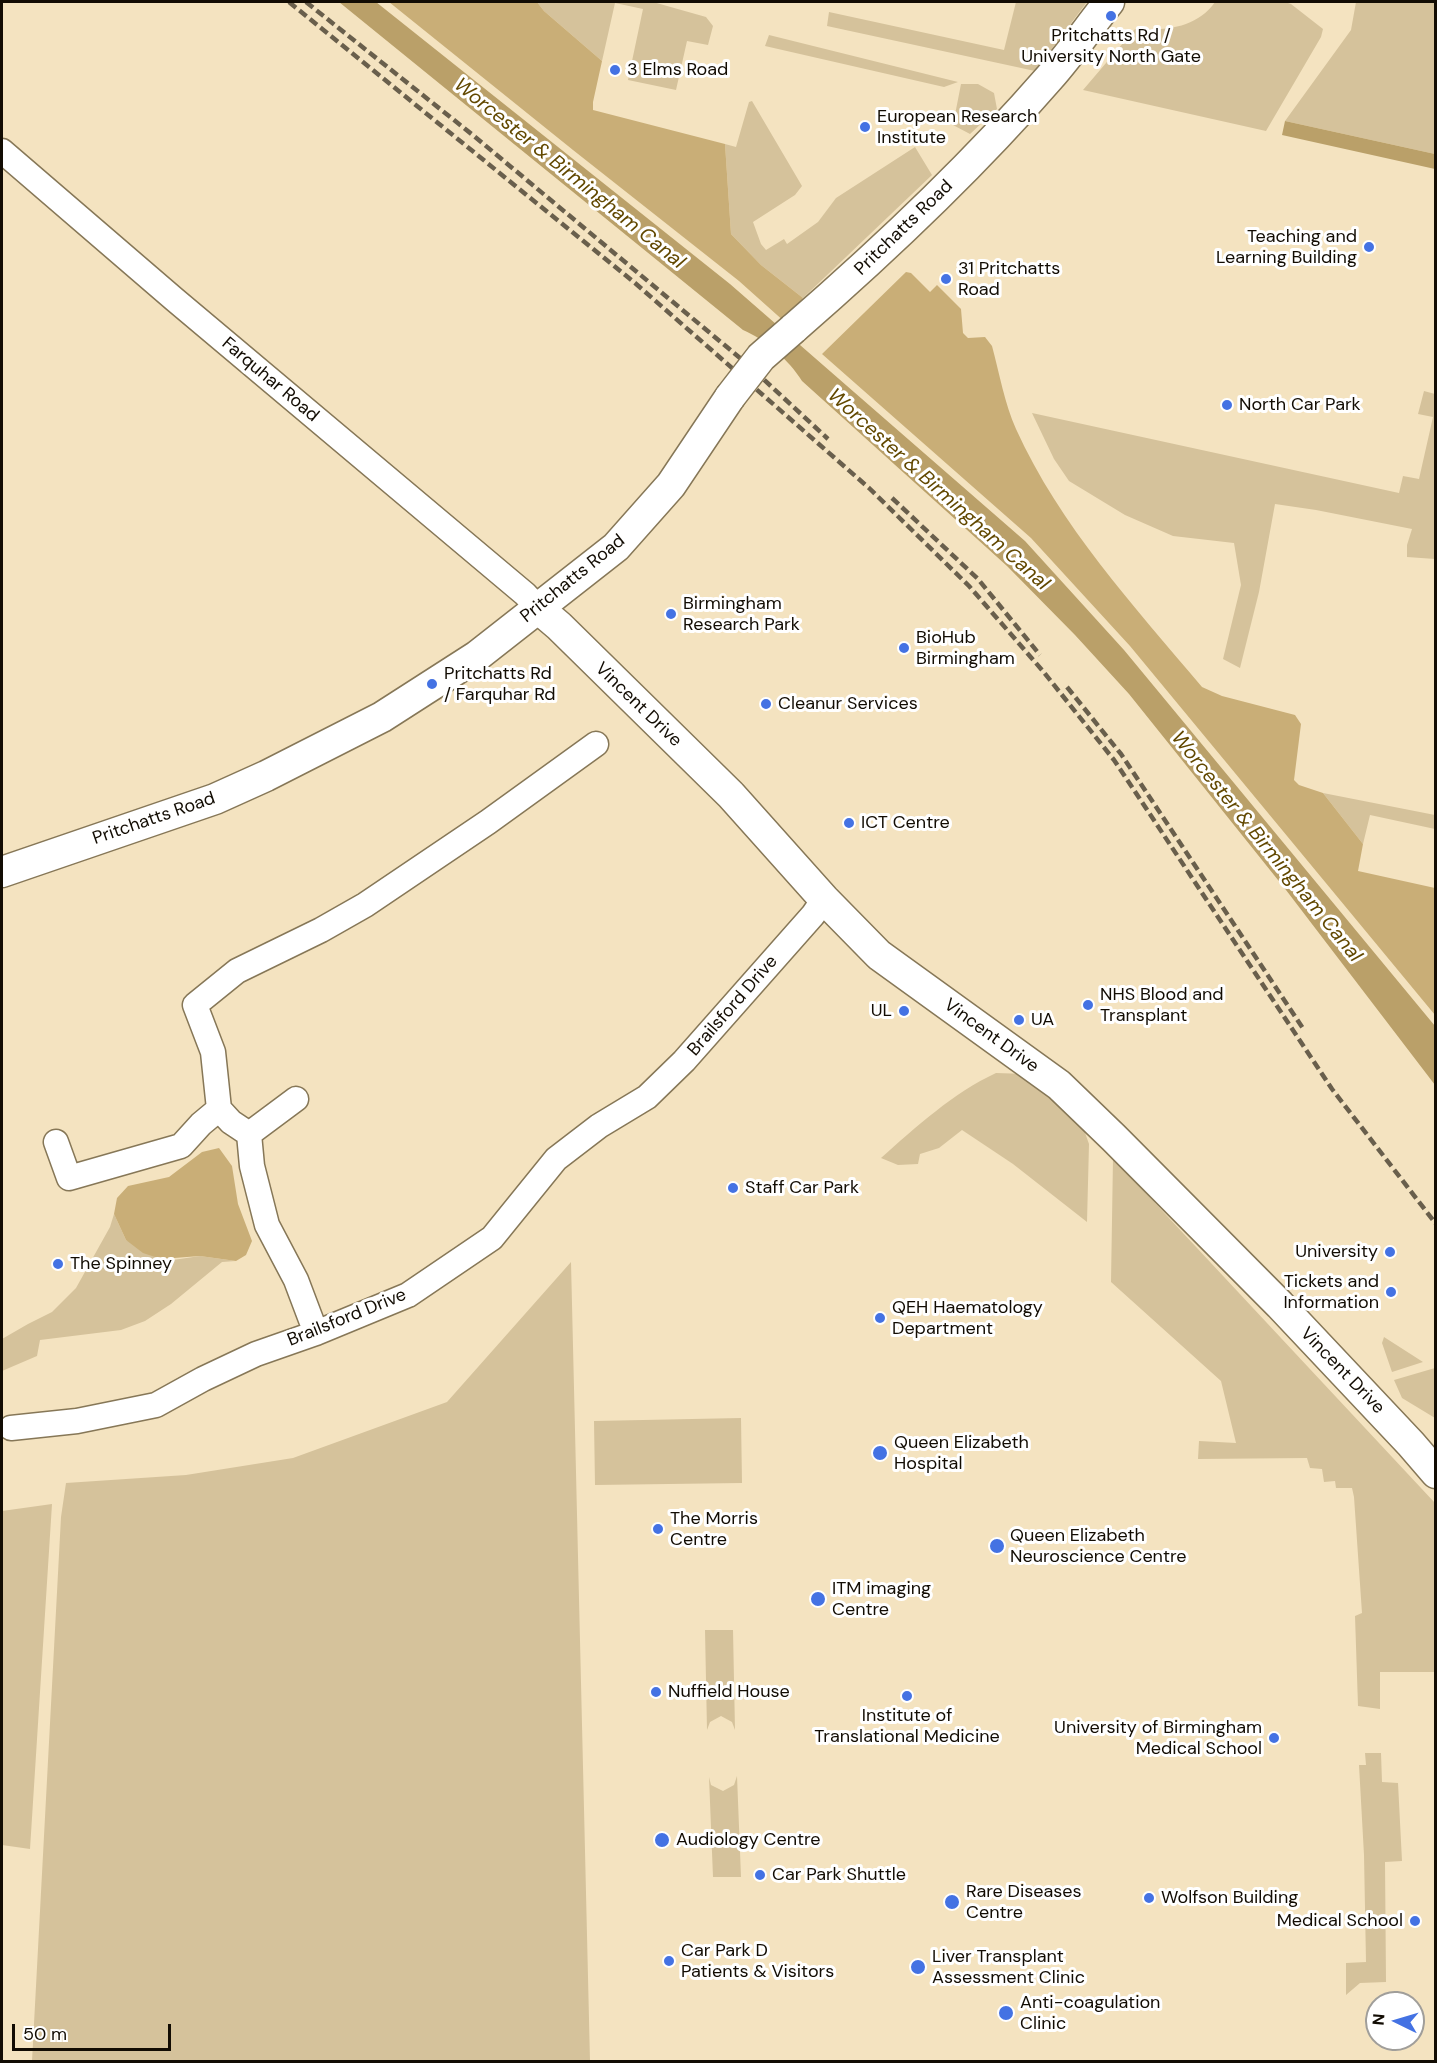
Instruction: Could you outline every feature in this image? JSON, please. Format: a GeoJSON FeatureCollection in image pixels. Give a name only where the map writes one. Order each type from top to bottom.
{"type":"FeatureCollection","features":[{"type":"Feature","properties":{"kind":"street","name":"Pritchatts Road"},"geometry":{"type":"LineString","coordinates":[[2,872],[215,799],[266,776],[382,717],[477,656],[539,609],[616,548],[671,485],[730,397],[761,357],[896,238],[977,157],[1050,77],[1109,2]]}},
{"type":"Feature","properties":{"kind":"street","name":"Farquhar Road"},"geometry":{"type":"LineString","coordinates":[[2,151],[525,594],[539,609]]}},
{"type":"Feature","properties":{"kind":"street","name":"Vincent Drive"},"geometry":{"type":"LineString","coordinates":[[539,609],[560,626],[731,795],[824,899],[879,955],[1059,1085],[1170,1192],[1280,1305],[1436,1473]]}},
{"type":"Feature","properties":{"kind":"street"},"geometry":{"type":"LineString","coordinates":[[249,1134],[231,1122],[219,1109],[213,1052],[195,1005],[237,971],[321,930],[365,905],[488,822],[596,744]]}},
{"type":"Feature","properties":{"kind":"street","name":"Brailsford Drive"},"geometry":{"type":"LineString","coordinates":[[11,1428],[77,1421],[156,1405],[203,1379],[256,1354],[316,1334],[408,1295],[492,1238],[556,1159],[599,1125],[647,1097],[684,1061],[813,915],[824,899]]}},
{"type":"Feature","properties":{"kind":"street"},"geometry":{"type":"LineString","coordinates":[[249,1134],[296,1099]]}},
{"type":"Feature","properties":{"kind":"street"},"geometry":{"type":"LineString","coordinates":[[56,1142],[69,1178],[181,1146],[201,1124],[219,1109]]}},
{"type":"Feature","properties":{"kind":"street"},"geometry":{"type":"LineString","coordinates":[[249,1134],[252,1166],[267,1226],[296,1280],[316,1334]]}},
{"type":"Feature","properties":{"kind":"shaded area"},"geometry":{"type":"Polygon","coordinates":[[[389,2],[537,2],[544,11],[602,61],[593,110],[725,144],[731,234],[761,265],[803,298],[786,323],[739,281],[389,2]]]}},
{"type":"Feature","properties":{"kind":"shaded area"},"geometry":{"type":"Polygon","coordinates":[[[537,2],[653,2],[706,17],[713,26],[708,45],[687,41],[676,90],[628,80],[643,9],[615,3],[602,61],[544,11],[537,2]]]}},
{"type":"Feature","properties":{"kind":"shaded area"},"geometry":{"type":"Polygon","coordinates":[[[1016,2],[1087,2],[1035,71],[827,26],[829,12],[1004,50],[1016,2]]]}},
{"type":"Feature","properties":{"kind":"shaded area"},"geometry":{"type":"Polygon","coordinates":[[[1215,2],[1285,2],[1291,4],[1323,29],[1321,37],[1266,131],[1083,90],[1135,29],[1180,26],[1208,11],[1215,2]]]}},
{"type":"Feature","properties":{"kind":"shaded area"},"geometry":{"type":"Polygon","coordinates":[[[1356,2],[1435,2],[1435,154],[1285,121],[1351,30],[1356,2]]]}},
{"type":"Feature","properties":{"kind":"shaded area"},"geometry":{"type":"Polygon","coordinates":[[[769,35],[958,82],[944,87],[765,46],[769,35]]]}},
{"type":"Feature","properties":{"kind":"shaded area"},"geometry":{"type":"Polygon","coordinates":[[[961,84],[978,84],[994,93],[997,109],[970,134],[953,125],[961,84]]]}},
{"type":"Feature","properties":{"kind":"shaded area"},"geometry":{"type":"Polygon","coordinates":[[[752,101],[802,186],[795,195],[753,222],[761,244],[766,250],[784,239],[787,244],[818,222],[836,198],[915,147],[932,175],[803,298],[761,265],[731,234],[725,144],[736,147],[749,102],[752,101]]]}},
{"type":"Feature","properties":{"kind":"shaded area"},"geometry":{"type":"Polygon","coordinates":[[[906,272],[911,273],[930,292],[937,285],[961,309],[963,333],[968,338],[985,337],[992,346],[1012,420],[1054,499],[1100,564],[1202,687],[1222,696],[1295,715],[1301,724],[1294,780],[1299,785],[1323,793],[1363,844],[1358,871],[1435,888],[1435,1015],[1130,646],[1031,538],[822,354],[906,272]]]}},
{"type":"Feature","properties":{"kind":"shaded area"},"geometry":{"type":"Polygon","coordinates":[[[1424,391],[1435,394],[1435,559],[1407,557],[1407,545],[1412,529],[1275,504],[1259,592],[1240,668],[1223,659],[1241,585],[1234,543],[1173,536],[1125,515],[1069,481],[1054,459],[1032,413],[1399,493],[1403,476],[1419,479],[1433,417],[1418,414],[1424,391]]]}},
{"type":"Feature","properties":{"kind":"shaded area"},"geometry":{"type":"Polygon","coordinates":[[[1323,793],[1435,815],[1435,829],[1370,815],[1363,844],[1323,793]]]}},
{"type":"Feature","properties":{"kind":"shaded area"},"geometry":{"type":"Polygon","coordinates":[[[996,1073],[1026,1074],[1083,1127],[1089,1144],[1087,1222],[1013,1164],[962,1130],[939,1148],[920,1154],[918,1164],[898,1165],[881,1158],[950,1101],[996,1073]]]}},
{"type":"Feature","properties":{"kind":"shaded area"},"geometry":{"type":"Polygon","coordinates":[[[219,1148],[232,1166],[238,1204],[252,1241],[246,1255],[236,1261],[200,1256],[161,1259],[143,1253],[126,1240],[114,1214],[117,1198],[128,1186],[169,1177],[202,1152],[219,1148]]]}},
{"type":"Feature","properties":{"kind":"shaded area"},"geometry":{"type":"Polygon","coordinates":[[[1113,1158],[1435,1503],[1435,1672],[1380,1672],[1380,1709],[1358,1706],[1355,1616],[1362,1613],[1352,1488],[1336,1488],[1335,1481],[1324,1482],[1322,1469],[1310,1468],[1307,1458],[1198,1459],[1199,1441],[1236,1443],[1221,1381],[1111,1282],[1113,1158]]]}},
{"type":"Feature","properties":{"kind":"shaded area"},"geometry":{"type":"Polygon","coordinates":[[[114,1214],[126,1240],[173,1260],[200,1256],[236,1261],[222,1262],[171,1304],[145,1321],[121,1330],[40,1340],[37,1356],[2,1371],[2,1339],[52,1312],[76,1288],[110,1227],[114,1214]]]}},
{"type":"Feature","properties":{"kind":"shaded area"},"geometry":{"type":"Polygon","coordinates":[[[571,1262],[590,2061],[32,2061],[61,1517],[66,1483],[186,1475],[293,1458],[447,1402],[571,1262]]]}},
{"type":"Feature","properties":{"kind":"shaded area"},"geometry":{"type":"Polygon","coordinates":[[[1384,1337],[1423,1362],[1392,1372],[1382,1343],[1384,1337]]]}},
{"type":"Feature","properties":{"kind":"shaded area"},"geometry":{"type":"Polygon","coordinates":[[[1436,1368],[1435,1418],[1402,1398],[1394,1380],[1436,1368]]]}},
{"type":"Feature","properties":{"kind":"shaded area"},"geometry":{"type":"Polygon","coordinates":[[[741,1418],[742,1483],[595,1485],[594,1421],[741,1418]]]}},
{"type":"Feature","properties":{"kind":"shaded area"},"geometry":{"type":"Polygon","coordinates":[[[52,1504],[30,1849],[2,1845],[2,1511],[52,1504]]]}},
{"type":"Feature","properties":{"kind":"shaded area"},"geometry":{"type":"Polygon","coordinates":[[[705,1630],[733,1630],[735,1730],[732,1722],[721,1716],[710,1722],[707,1730],[705,1630]]]}},
{"type":"Feature","properties":{"kind":"shaded area"},"geometry":{"type":"Polygon","coordinates":[[[1365,1753],[1381,1753],[1382,1782],[1398,1783],[1402,1861],[1385,1862],[1386,1982],[1360,1983],[1346,1995],[1346,1963],[1366,1962],[1364,1855],[1359,1765],[1366,1765],[1365,1753]]]}},
{"type":"Feature","properties":{"kind":"shaded area"},"geometry":{"type":"Polygon","coordinates":[[[737,1776],[741,1877],[713,1877],[709,1777],[711,1785],[723,1791],[734,1785],[737,1776]]]}},
{"type":"Feature","properties":{"kind":"water","name":"Worcester & Birmingham Canal"},"geometry":{"type":"Polygon","coordinates":[[[339,2],[376,2],[730,284],[1025,541],[1124,650],[1435,1026],[1435,1085],[1286,890],[1129,694],[1007,566],[802,381],[776,351],[743,330],[339,2]]]}},
{"type":"Feature","properties":{"kind":"water"},"geometry":{"type":"Polygon","coordinates":[[[1285,121],[1435,154],[1435,169],[1282,135],[1285,121]]]}},
{"type":"Feature","properties":{"kind":"railway"},"geometry":{"type":"LineString","coordinates":[[289,2],[635,283],[869,488],[969,586],[1042,670],[1114,760],[1332,1089],[1436,1224]]}},
{"type":"Feature","properties":{"kind":"railway"},"geometry":{"type":"LineString","coordinates":[[306,2],[474,136],[746,363],[828,439]]}},
{"type":"Feature","properties":{"kind":"railway"},"geometry":{"type":"LineString","coordinates":[[892,498],[978,579],[1040,655]]}},
{"type":"Feature","properties":{"kind":"railway"},"geometry":{"type":"LineString","coordinates":[[1067,687],[1121,754],[1304,1030]]}},
{"type":"Feature","properties":{"kind":"place","name":"Pritchatts Rd / University North Gate"},"geometry":{"type":"Point","coordinates":[1111,16]}},
{"type":"Feature","properties":{"kind":"place","name":"3 Elms Road"},"geometry":{"type":"Point","coordinates":[615,70]}},
{"type":"Feature","properties":{"kind":"place","name":"European Research Institute"},"geometry":{"type":"Point","coordinates":[865,127]}},
{"type":"Feature","properties":{"kind":"place","name":"Teaching and Learning Building"},"geometry":{"type":"Point","coordinates":[1369,247]}},
{"type":"Feature","properties":{"kind":"place","name":"31 Pritchatts Road"},"geometry":{"type":"Point","coordinates":[946,279]}},
{"type":"Feature","properties":{"kind":"place","name":"North Car Park"},"geometry":{"type":"Point","coordinates":[1227,405]}},
{"type":"Feature","properties":{"kind":"place","name":"Birmingham Research Park"},"geometry":{"type":"Point","coordinates":[671,614]}},
{"type":"Feature","properties":{"kind":"place","name":"BioHub Birmingham"},"geometry":{"type":"Point","coordinates":[904,648]}},
{"type":"Feature","properties":{"kind":"place","name":"Pritchatts Rd / Farquhar Rd"},"geometry":{"type":"Point","coordinates":[432,684]}},
{"type":"Feature","properties":{"kind":"place","name":"Cleanur Services"},"geometry":{"type":"Point","coordinates":[766,704]}},
{"type":"Feature","properties":{"kind":"place","name":"ICT Centre"},"geometry":{"type":"Point","coordinates":[849,823]}},
{"type":"Feature","properties":{"kind":"place","name":"NHS Blood and Transplant"},"geometry":{"type":"Point","coordinates":[1088,1005]}},
{"type":"Feature","properties":{"kind":"place","name":"UL"},"geometry":{"type":"Point","coordinates":[904,1011]}},
{"type":"Feature","properties":{"kind":"place","name":"UA"},"geometry":{"type":"Point","coordinates":[1019,1020]}},
{"type":"Feature","properties":{"kind":"place","name":"Staff Car Park"},"geometry":{"type":"Point","coordinates":[733,1188]}},
{"type":"Feature","properties":{"kind":"place","name":"University"},"geometry":{"type":"Point","coordinates":[1390,1252]}},
{"type":"Feature","properties":{"kind":"place","name":"The Spinney"},"geometry":{"type":"Point","coordinates":[58,1264]}},
{"type":"Feature","properties":{"kind":"place","name":"Tickets and Information"},"geometry":{"type":"Point","coordinates":[1391,1292]}},
{"type":"Feature","properties":{"kind":"place","name":"QEH Haematology Department"},"geometry":{"type":"Point","coordinates":[880,1318]}},
{"type":"Feature","properties":{"kind":"place","name":"Queen Elizabeth Hospital"},"geometry":{"type":"Point","coordinates":[880,1453]}},
{"type":"Feature","properties":{"kind":"place","name":"The Morris Centre"},"geometry":{"type":"Point","coordinates":[658,1529]}},
{"type":"Feature","properties":{"kind":"place","name":"Queen Elizabeth Neuroscience Centre"},"geometry":{"type":"Point","coordinates":[997,1546]}},
{"type":"Feature","properties":{"kind":"place","name":"ITM imaging Centre"},"geometry":{"type":"Point","coordinates":[818,1599]}},
{"type":"Feature","properties":{"kind":"place","name":"Nuffield House"},"geometry":{"type":"Point","coordinates":[656,1692]}},
{"type":"Feature","properties":{"kind":"place","name":"Institute of Translational Medicine"},"geometry":{"type":"Point","coordinates":[907,1696]}},
{"type":"Feature","properties":{"kind":"place","name":"University of Birmingham Medical School"},"geometry":{"type":"Point","coordinates":[1274,1738]}},
{"type":"Feature","properties":{"kind":"place","name":"Audiology Centre"},"geometry":{"type":"Point","coordinates":[662,1840]}},
{"type":"Feature","properties":{"kind":"place","name":"Car Park Shuttle"},"geometry":{"type":"Point","coordinates":[760,1875]}},
{"type":"Feature","properties":{"kind":"place","name":"Wolfson Building"},"geometry":{"type":"Point","coordinates":[1149,1898]}},
{"type":"Feature","properties":{"kind":"place","name":"Rare Diseases Centre"},"geometry":{"type":"Point","coordinates":[952,1902]}},
{"type":"Feature","properties":{"kind":"place","name":"Medical School"},"geometry":{"type":"Point","coordinates":[1415,1921]}},
{"type":"Feature","properties":{"kind":"place","name":"Car Park D Patients & Visitors"},"geometry":{"type":"Point","coordinates":[669,1961]}},
{"type":"Feature","properties":{"kind":"place","name":"Liver Transplant Assessment Clinic"},"geometry":{"type":"Point","coordinates":[918,1967]}},
{"type":"Feature","properties":{"kind":"place","name":"Anti-coagulation Clinic"},"geometry":{"type":"Point","coordinates":[1006,2013]}}]}
